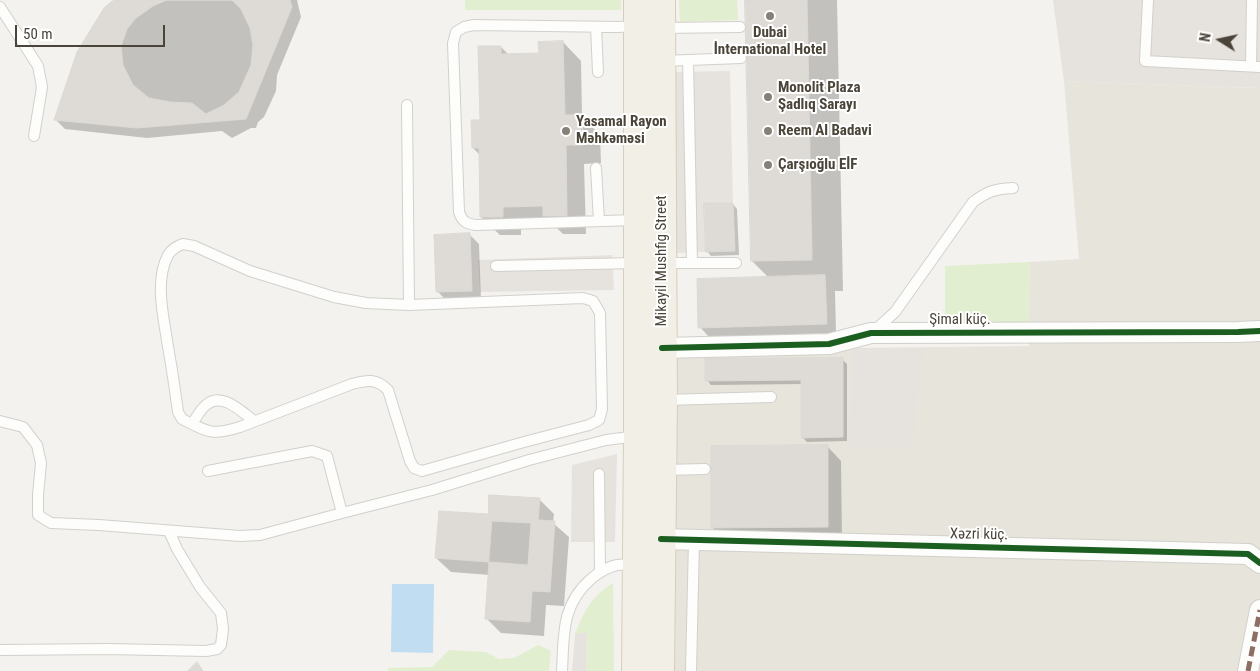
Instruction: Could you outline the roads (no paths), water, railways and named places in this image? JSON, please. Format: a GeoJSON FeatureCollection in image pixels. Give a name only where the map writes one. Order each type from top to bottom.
{"type":"FeatureCollection","features":[{"type":"Feature","properties":{"kind":"main road","name":"Mikayil Mushfig Street"},"geometry":{"type":"LineString","coordinates":[[660,671],[662,348],[650,263],[638,220],[646,18],[661,0]]}},
{"type":"Feature","properties":{"kind":"main road","name":"Mikayil Mushfig Street"},"geometry":{"type":"LineString","coordinates":[[636,671],[638,436],[661,61],[646,18]]}},
{"type":"Feature","properties":{"kind":"street","name":"Şimal küç."},"geometry":{"type":"LineString","coordinates":[[662,348],[829,344],[871,333],[1260,331]]}},
{"type":"Feature","properties":{"kind":"street","name":"Xəzri küç."},"geometry":{"type":"LineString","coordinates":[[661,539],[1248,554],[1260,564]]}},
{"type":"Feature","properties":{"kind":"street"},"geometry":{"type":"LineString","coordinates":[[1248,671],[1260,610]]}},
{"type":"Feature","properties":{"kind":"lane"},"geometry":{"type":"LineString","coordinates":[[1148,0],[1146,61],[1256,67],[1252,0]]}},
{"type":"Feature","properties":{"kind":"lane"},"geometry":{"type":"LineString","coordinates":[[0,7],[38,66],[42,87],[34,136]]}},
{"type":"Feature","properties":{"kind":"lane"},"geometry":{"type":"LineString","coordinates":[[638,220],[476,225],[462,220],[458,212],[453,43],[456,32],[464,27],[474,25],[596,27],[646,18],[740,27]]}},
{"type":"Feature","properties":{"kind":"lane"},"geometry":{"type":"LineString","coordinates":[[596,27],[598,72]]}},
{"type":"Feature","properties":{"kind":"lane"},"geometry":{"type":"LineString","coordinates":[[661,61],[741,58]]}},
{"type":"Feature","properties":{"kind":"lane"},"geometry":{"type":"LineString","coordinates":[[688,60],[692,263]]}},
{"type":"Feature","properties":{"kind":"lane"},"geometry":{"type":"LineString","coordinates":[[407,105],[409,304]]}},
{"type":"Feature","properties":{"kind":"lane"},"geometry":{"type":"LineString","coordinates":[[596,168],[599,222]]}},
{"type":"Feature","properties":{"kind":"lane"},"geometry":{"type":"LineString","coordinates":[[871,333],[895,312],[973,202],[984,194],[996,189],[1013,188]]}},
{"type":"Feature","properties":{"kind":"lane"},"geometry":{"type":"LineString","coordinates":[[183,244],[194,246],[250,271],[334,297],[366,303],[409,304],[583,298],[594,301],[600,313],[602,408],[599,420],[588,425],[422,471],[414,468],[410,461],[388,390],[382,383],[368,380],[352,384],[221,433],[209,433],[192,424],[182,419],[178,412],[162,307],[161,284],[164,266],[169,254],[175,247],[183,244]]}},
{"type":"Feature","properties":{"kind":"lane"},"geometry":{"type":"LineString","coordinates":[[496,266],[736,263]]}},
{"type":"Feature","properties":{"kind":"lane"},"geometry":{"type":"LineString","coordinates":[[662,400],[772,398]]}},
{"type":"Feature","properties":{"kind":"lane"},"geometry":{"type":"LineString","coordinates":[[192,424],[206,404],[214,401],[232,403],[254,421]]}},
{"type":"Feature","properties":{"kind":"lane"},"geometry":{"type":"LineString","coordinates":[[0,421],[23,427],[37,445],[41,463],[38,515],[51,523],[240,536],[260,534],[432,490],[529,460],[606,440],[638,436]]}},
{"type":"Feature","properties":{"kind":"lane"},"geometry":{"type":"LineString","coordinates":[[524,442],[529,460]]}},
{"type":"Feature","properties":{"kind":"lane"},"geometry":{"type":"LineString","coordinates":[[208,471],[312,451],[321,453],[327,456],[342,513]]}},
{"type":"Feature","properties":{"kind":"lane"},"geometry":{"type":"LineString","coordinates":[[662,470],[705,469]]}},
{"type":"Feature","properties":{"kind":"lane"},"geometry":{"type":"LineString","coordinates":[[598,474],[600,571]]}},
{"type":"Feature","properties":{"kind":"lane"},"geometry":{"type":"LineString","coordinates":[[0,650],[206,652],[217,649],[222,645],[221,612],[200,587],[177,549],[169,531]]}},
{"type":"Feature","properties":{"kind":"lane"},"geometry":{"type":"LineString","coordinates":[[691,671],[694,540]]}},
{"type":"Feature","properties":{"kind":"lane"},"geometry":{"type":"LineString","coordinates":[[562,671],[567,615],[578,592],[600,571],[617,565],[638,565]]}},
{"type":"Feature","properties":{"kind":"water"},"geometry":{"type":"Polygon","coordinates":[[[392,584],[434,584],[433,653],[391,652],[392,584]]]}},
{"type":"Feature","properties":{"kind":"place","name":"Dubai İnternational Hotel"},"geometry":{"type":"Point","coordinates":[770,16]}},
{"type":"Feature","properties":{"kind":"place","name":"Monolit Plaza Şadlıq Sarayı"},"geometry":{"type":"Point","coordinates":[768,97]}},
{"type":"Feature","properties":{"kind":"place","name":"Yasamal Rayon Məhkəməsi"},"geometry":{"type":"Point","coordinates":[566,131]}},
{"type":"Feature","properties":{"kind":"place","name":"Reem Al Badavi"},"geometry":{"type":"Point","coordinates":[768,131]}},
{"type":"Feature","properties":{"kind":"place","name":"Çarşıoğlu EİF"},"geometry":{"type":"Point","coordinates":[768,165]}}]}
